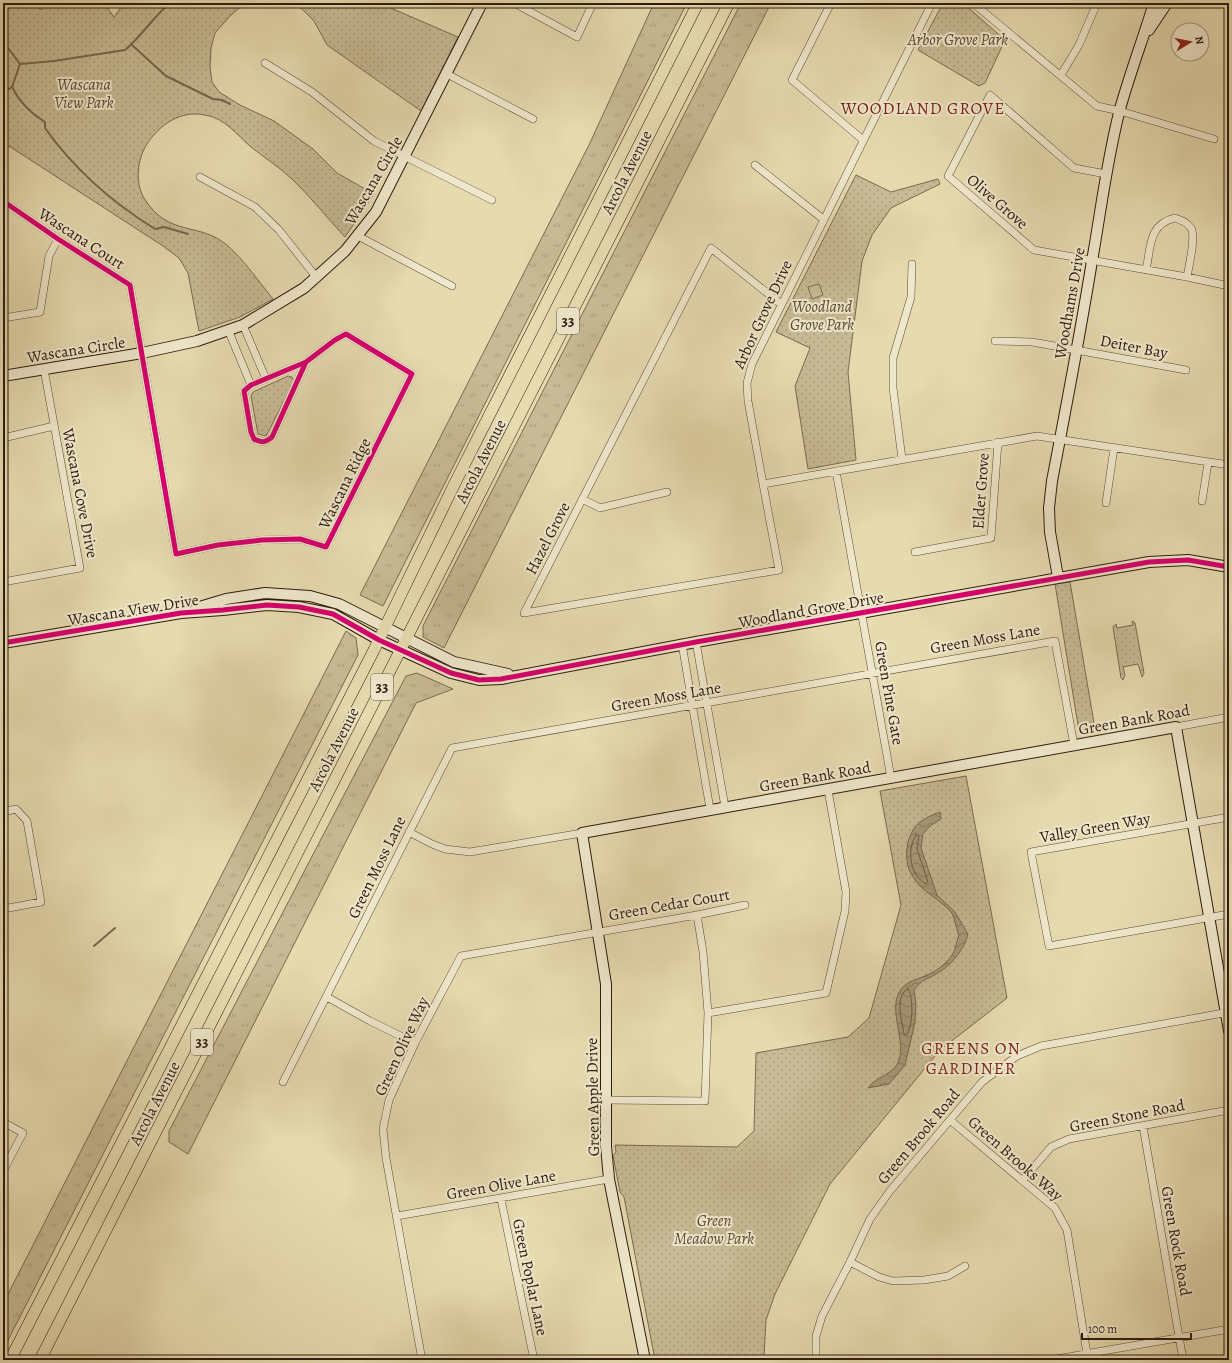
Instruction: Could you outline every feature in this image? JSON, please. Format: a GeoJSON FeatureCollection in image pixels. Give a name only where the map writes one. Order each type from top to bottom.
{"type":"FeatureCollection","features":[{"type":"Feature","properties":{"kind":"main road","name":"Arcola Avenue"},"geometry":{"type":"LineString","coordinates":[[10,1360],[379,640],[458,477],[698,3]]}},
{"type":"Feature","properties":{"kind":"main road","name":"Arcola Avenue"},"geometry":{"type":"LineString","coordinates":[[40,1360],[402,651],[729,3]]}},
{"type":"Feature","properties":{"kind":"street","name":"Wascana Circle"},"geometry":{"type":"LineString","coordinates":[[3,376],[142,353],[197,342],[229,332],[243,325],[290,298],[317,278],[358,236],[376,212],[482,3]]}},
{"type":"Feature","properties":{"kind":"street"},"geometry":{"type":"LineString","coordinates":[[514,3],[577,37],[593,3]]}},
{"type":"Feature","properties":{"kind":"street"},"geometry":{"type":"LineString","coordinates":[[832,3],[792,80],[863,140]]}},
{"type":"Feature","properties":{"kind":"street","name":"Arbor Grove Drive"},"geometry":{"type":"LineString","coordinates":[[763,484],[747,383],[752,364],[932,3]]}},
{"type":"Feature","properties":{"kind":"street"},"geometry":{"type":"LineString","coordinates":[[973,3],[1061,75],[1096,106],[1120,111],[1214,139]]}},
{"type":"Feature","properties":{"kind":"street"},"geometry":{"type":"LineString","coordinates":[[1061,75],[1079,45],[1096,3]]}},
{"type":"Feature","properties":{"kind":"street","name":"Woodhams Drive"},"geometry":{"type":"LineString","coordinates":[[1058,577],[1050,532],[1049,508],[1060,440],[1077,350],[1106,174],[1120,111],[1132,67],[1144,38],[1154,3]]}},
{"type":"Feature","properties":{"kind":"street","name":"Woodhams Drive"},"geometry":{"type":"LineString","coordinates":[[1144,38],[1167,3]]}},
{"type":"Feature","properties":{"kind":"street"},"geometry":{"type":"LineString","coordinates":[[265,63],[312,92],[374,141],[492,200]]}},
{"type":"Feature","properties":{"kind":"street"},"geometry":{"type":"LineString","coordinates":[[447,74],[533,119]]}},
{"type":"Feature","properties":{"kind":"street","name":"Olive Grove"},"geometry":{"type":"LineString","coordinates":[[1092,262],[1034,250],[948,176],[990,95],[1074,168],[1106,174]]}},
{"type":"Feature","properties":{"kind":"street"},"geometry":{"type":"LineString","coordinates":[[755,165],[823,219]]}},
{"type":"Feature","properties":{"kind":"street"},"geometry":{"type":"LineString","coordinates":[[200,177],[255,207],[279,230],[317,278]]}},
{"type":"Feature","properties":{"kind":"street","name":"Wascana Court"},"geometry":{"type":"LineString","coordinates":[[3,201],[58,239],[130,285],[142,353]]}},
{"type":"Feature","properties":{"kind":"street"},"geometry":{"type":"LineString","coordinates":[[1146,270],[1155,230],[1160,224],[1175,218],[1188,224],[1192,229],[1193,236],[1187,277]]}},
{"type":"Feature","properties":{"kind":"street"},"geometry":{"type":"LineString","coordinates":[[358,236],[452,286]]}},
{"type":"Feature","properties":{"kind":"street"},"geometry":{"type":"LineString","coordinates":[[3,318],[40,312],[49,256],[58,239]]}},
{"type":"Feature","properties":{"kind":"street","name":"Hazel Grove"},"geometry":{"type":"LineString","coordinates":[[763,484],[779,570],[524,613],[711,248],[781,304]]}},
{"type":"Feature","properties":{"kind":"street"},"geometry":{"type":"LineString","coordinates":[[1092,262],[1187,277],[1229,286]]}},
{"type":"Feature","properties":{"kind":"street"},"geometry":{"type":"LineString","coordinates":[[902,459],[893,388],[893,358],[911,297],[912,264]]}},
{"type":"Feature","properties":{"kind":"street"},"geometry":{"type":"LineString","coordinates":[[243,325],[266,379]]}},
{"type":"Feature","properties":{"kind":"street"},"geometry":{"type":"LineString","coordinates":[[229,332],[251,385]]}},
{"type":"Feature","properties":{"kind":"street","name":"Wascana Ridge"},"geometry":{"type":"LineString","coordinates":[[142,353],[176,554],[218,545],[262,540],[300,539],[326,547],[412,374],[346,334],[335,340],[306,362],[251,385],[244,391],[251,432],[254,439],[260,442],[267,442],[272,437],[306,362]]}},
{"type":"Feature","properties":{"kind":"street","name":"Deiter Bay"},"geometry":{"type":"LineString","coordinates":[[995,341],[1032,342],[1186,370]]}},
{"type":"Feature","properties":{"kind":"street","name":"Wascana Cove Drive"},"geometry":{"type":"LineString","coordinates":[[3,582],[80,568],[44,369]]}},
{"type":"Feature","properties":{"kind":"street"},"geometry":{"type":"LineString","coordinates":[[3,438],[54,426]]}},
{"type":"Feature","properties":{"kind":"street"},"geometry":{"type":"LineString","coordinates":[[763,484],[1037,436],[1229,465]]}},
{"type":"Feature","properties":{"kind":"street","name":"Elder Grove"},"geometry":{"type":"LineString","coordinates":[[915,552],[991,538],[998,442]]}},
{"type":"Feature","properties":{"kind":"street"},"geometry":{"type":"LineString","coordinates":[[1106,503],[1114,448]]}},
{"type":"Feature","properties":{"kind":"street"},"geometry":{"type":"LineString","coordinates":[[1202,500],[1208,463]]}},
{"type":"Feature","properties":{"kind":"street","name":"Green Pine Gate"},"geometry":{"type":"LineString","coordinates":[[836,471],[891,778]]}},
{"type":"Feature","properties":{"kind":"street"},"geometry":{"type":"LineString","coordinates":[[582,499],[600,508],[667,492]]}},
{"type":"Feature","properties":{"kind":"street","name":"Woodland Grove Drive"},"geometry":{"type":"LineString","coordinates":[[402,651],[451,673],[479,680],[516,676],[682,644],[1149,562],[1188,560],[1229,567]]}},
{"type":"Feature","properties":{"kind":"street","name":"Wascana View Drive"},"geometry":{"type":"LineString","coordinates":[[181,613],[226,599],[265,593],[310,596],[339,604],[407,639]]}},
{"type":"Feature","properties":{"kind":"street","name":"Wascana View Drive"},"geometry":{"type":"LineString","coordinates":[[3,643],[181,613],[267,605],[299,607],[333,614],[402,651]]}},
{"type":"Feature","properties":{"kind":"street","name":"Woodland Grove Drive"},"geometry":{"type":"LineString","coordinates":[[407,639],[454,662],[516,676]]}},
{"type":"Feature","properties":{"kind":"street","name":"Green Moss Lane"},"geometry":{"type":"LineString","coordinates":[[283,1082],[327,998],[452,748],[872,672],[1055,641],[1074,746]]}},
{"type":"Feature","properties":{"kind":"street"},"geometry":{"type":"LineString","coordinates":[[696,642],[725,806]]}},
{"type":"Feature","properties":{"kind":"street"},"geometry":{"type":"LineString","coordinates":[[682,644],[710,809]]}},
{"type":"Feature","properties":{"kind":"street","name":"Green Bank Road"},"geometry":{"type":"LineString","coordinates":[[409,832],[432,844],[446,849],[470,852],[484,851],[725,806],[828,790],[1074,746],[1229,716]]}},
{"type":"Feature","properties":{"kind":"street"},"geometry":{"type":"LineString","coordinates":[[1176,727],[1227,1013],[1229,1032]]}},
{"type":"Feature","properties":{"kind":"street"},"geometry":{"type":"LineString","coordinates":[[708,1013],[826,993],[845,911],[846,892],[828,790]]}},
{"type":"Feature","properties":{"kind":"street"},"geometry":{"type":"LineString","coordinates":[[3,812],[16,809],[27,821],[41,902],[3,909]]}},
{"type":"Feature","properties":{"kind":"street","name":"Valley Green Way"},"geometry":{"type":"LineString","coordinates":[[1209,918],[1049,946],[1032,852],[1229,818]]}},
{"type":"Feature","properties":{"kind":"street","name":"Green Apple Drive"},"geometry":{"type":"LineString","coordinates":[[582,833],[606,984],[606,1146],[609,1179],[645,1360]]}},
{"type":"Feature","properties":{"kind":"street","name":"Green Cedar Court"},"geometry":{"type":"LineString","coordinates":[[598,932],[745,905]]}},
{"type":"Feature","properties":{"kind":"street"},"geometry":{"type":"LineString","coordinates":[[1209,918],[1229,914]]}},
{"type":"Feature","properties":{"kind":"street"},"geometry":{"type":"LineString","coordinates":[[606,1100],[705,1101],[708,1013],[703,952],[696,915]]}},
{"type":"Feature","properties":{"kind":"street","name":"Green Olive Way"},"geometry":{"type":"LineString","coordinates":[[422,1360],[386,1158],[383,1129],[389,1100],[415,1043],[461,956],[598,932]]}},
{"type":"Feature","properties":{"kind":"street"},"geometry":{"type":"LineString","coordinates":[[327,998],[415,1043]]}},
{"type":"Feature","properties":{"kind":"street","name":"Green Brook Road"},"geometry":{"type":"LineString","coordinates":[[816,1360],[816,1336],[822,1316],[870,1219],[890,1191],[982,1082],[1017,1056],[1041,1046],[1227,1013]]}},
{"type":"Feature","properties":{"kind":"street","name":"Green Stone Road"},"geometry":{"type":"LineString","coordinates":[[1023,1180],[1051,1147],[1069,1139],[1229,1110]]}},
{"type":"Feature","properties":{"kind":"street","name":"Green Brooks Way"},"geometry":{"type":"LineString","coordinates":[[950,1120],[1055,1208],[1067,1230],[1087,1357]]}},
{"type":"Feature","properties":{"kind":"street"},"geometry":{"type":"LineString","coordinates":[[3,1122],[23,1133],[3,1171]]}},
{"type":"Feature","properties":{"kind":"street","name":"Green Rock Road"},"geometry":{"type":"LineString","coordinates":[[1143,1126],[1183,1360]]}},
{"type":"Feature","properties":{"kind":"street","name":"Green Olive Lane"},"geometry":{"type":"LineString","coordinates":[[397,1216],[609,1179]]}},
{"type":"Feature","properties":{"kind":"street","name":"Green Poplar Lane"},"geometry":{"type":"LineString","coordinates":[[501,1199],[534,1360]]}},
{"type":"Feature","properties":{"kind":"street"},"geometry":{"type":"LineString","coordinates":[[850,1262],[879,1277],[893,1281],[924,1280],[948,1276],[965,1266]]}},
{"type":"Feature","properties":{"kind":"street"},"geometry":{"type":"LineString","coordinates":[[1051,1360],[1087,1357],[1179,1337],[1229,1329]]}},
{"type":"Feature","properties":{"kind":"green space","name":"Wascana View Park"},"geometry":{"type":"Polygon","coordinates":[[[3,3],[35,3],[40,10],[49,3],[104,3],[114,17],[124,3],[245,3],[231,15],[215,33],[211,48],[210,67],[212,82],[219,92],[240,105],[274,121],[313,149],[337,173],[374,194],[345,237],[292,179],[251,147],[225,123],[212,117],[196,114],[172,120],[158,130],[147,144],[139,164],[139,185],[144,198],[153,211],[163,219],[184,228],[217,238],[228,246],[246,265],[273,299],[240,317],[199,331],[188,273],[179,258],[163,246],[9,146],[3,154],[3,3]]]}},
{"type":"Feature","properties":{"kind":"green space"},"geometry":{"type":"Polygon","coordinates":[[[292,3],[379,3],[458,37],[421,111],[327,45],[314,21],[302,9],[292,3]]]}},
{"type":"Feature","properties":{"kind":"green space"},"geometry":{"type":"Polygon","coordinates":[[[654,3],[687,3],[383,606],[360,595],[590,143],[654,3]]]}},
{"type":"Feature","properties":{"kind":"green space"},"geometry":{"type":"Polygon","coordinates":[[[741,3],[771,3],[444,648],[423,637],[423,626],[741,3]]]}},
{"type":"Feature","properties":{"kind":"green space","name":"Arbor Grove Park"},"geometry":{"type":"Polygon","coordinates":[[[943,3],[963,3],[1005,40],[985,83],[979,86],[918,50],[943,3]]]}},
{"type":"Feature","properties":{"kind":"green space","name":"Woodland Grove Park"},"geometry":{"type":"Polygon","coordinates":[[[856,175],[891,192],[938,179],[940,184],[891,208],[872,235],[862,261],[848,372],[856,460],[808,469],[795,386],[810,348],[776,332],[856,175]]]}},
{"type":"Feature","properties":{"kind":"green space"},"geometry":{"type":"Polygon","coordinates":[[[819,284],[823,295],[812,299],[808,287],[819,284]]]}},
{"type":"Feature","properties":{"kind":"green space"},"geometry":{"type":"Polygon","coordinates":[[[288,376],[292,377],[294,382],[266,436],[258,434],[251,396],[253,392],[288,376]]]}},
{"type":"Feature","properties":{"kind":"green space"},"geometry":{"type":"Polygon","coordinates":[[[1070,582],[1095,729],[1079,731],[1055,584],[1070,582]]]}},
{"type":"Feature","properties":{"kind":"green space"},"geometry":{"type":"Polygon","coordinates":[[[1132,621],[1135,623],[1144,673],[1142,677],[1138,664],[1123,667],[1125,675],[1123,680],[1121,678],[1113,627],[1116,624],[1117,628],[1133,625],[1132,621]]]}},
{"type":"Feature","properties":{"kind":"green space"},"geometry":{"type":"Polygon","coordinates":[[[346,631],[356,638],[358,655],[3,1350],[3,1304],[346,631]]]}},
{"type":"Feature","properties":{"kind":"green space"},"geometry":{"type":"Polygon","coordinates":[[[417,673],[453,689],[416,703],[188,1154],[169,1142],[169,1131],[406,676],[417,673]]]}},
{"type":"Feature","properties":{"kind":"green space","name":"Green Meadow Park"},"geometry":{"type":"Polygon","coordinates":[[[966,776],[1007,998],[940,1050],[830,1184],[775,1294],[766,1320],[764,1356],[741,1360],[655,1360],[624,1197],[620,1192],[613,1156],[616,1152],[615,1145],[737,1147],[754,1131],[756,1053],[848,1037],[869,1018],[901,905],[880,791],[966,776]]]}},
{"type":"Feature","properties":{"kind":"water"},"geometry":{"type":"Polygon","coordinates":[[[940,812],[941,819],[930,826],[923,834],[921,848],[937,895],[955,912],[968,934],[958,955],[950,964],[917,986],[914,990],[916,1004],[915,1022],[905,1065],[889,1084],[868,1088],[871,1084],[893,1069],[899,1060],[900,1042],[896,1004],[902,988],[910,982],[934,972],[942,966],[953,953],[959,935],[951,912],[947,907],[921,887],[910,872],[907,860],[908,841],[915,827],[922,821],[940,812]]]}},
{"type":"Feature","properties":{"kind":"waterway"},"geometry":{"type":"LineString","coordinates":[[20,64],[54,61],[125,50],[170,3]]}},
{"type":"Feature","properties":{"kind":"waterway"},"geometry":{"type":"LineString","coordinates":[[3,41],[6,44]]}},
{"type":"Feature","properties":{"kind":"waterway"},"geometry":{"type":"LineString","coordinates":[[132,45],[166,76],[213,99],[222,100],[230,104]]}},
{"type":"Feature","properties":{"kind":"waterway"},"geometry":{"type":"LineString","coordinates":[[8,48],[20,64]]}},
{"type":"Feature","properties":{"kind":"waterway"},"geometry":{"type":"LineString","coordinates":[[20,64],[12,87],[15,93],[26,107],[45,122],[45,128],[56,143],[81,171],[124,208],[155,229],[164,227],[188,234]]}},
{"type":"Feature","properties":{"kind":"waterway"},"geometry":{"type":"LineString","coordinates":[[3,92],[12,87]]}},
{"type":"Feature","properties":{"kind":"waterway"},"geometry":{"type":"LineString","coordinates":[[94,946],[115,928]]}},
{"type":"Feature","properties":{"kind":"cycle path"},"geometry":{"type":"LineString","coordinates":[[3,201],[58,239],[130,285],[176,554],[218,545],[262,540],[300,539],[326,547],[412,374],[346,334],[335,340],[306,362],[251,385],[244,391],[251,432],[254,439],[263,442],[272,437],[306,362]]}},
{"type":"Feature","properties":{"kind":"cycle path"},"geometry":{"type":"LineString","coordinates":[[3,643],[181,613],[267,605],[299,607],[333,614],[379,640],[451,673],[479,680],[501,679],[696,642],[1149,562],[1188,560],[1229,567]]}},
{"type":"Feature","properties":{"kind":"district","name":"WOODLAND GROVE"},"geometry":{"type":"Point","coordinates":[923,108]}},
{"type":"Feature","properties":{"kind":"district","name":"GREENS ON GARDINER"},"geometry":{"type":"Point","coordinates":[971,1058]}}]}
